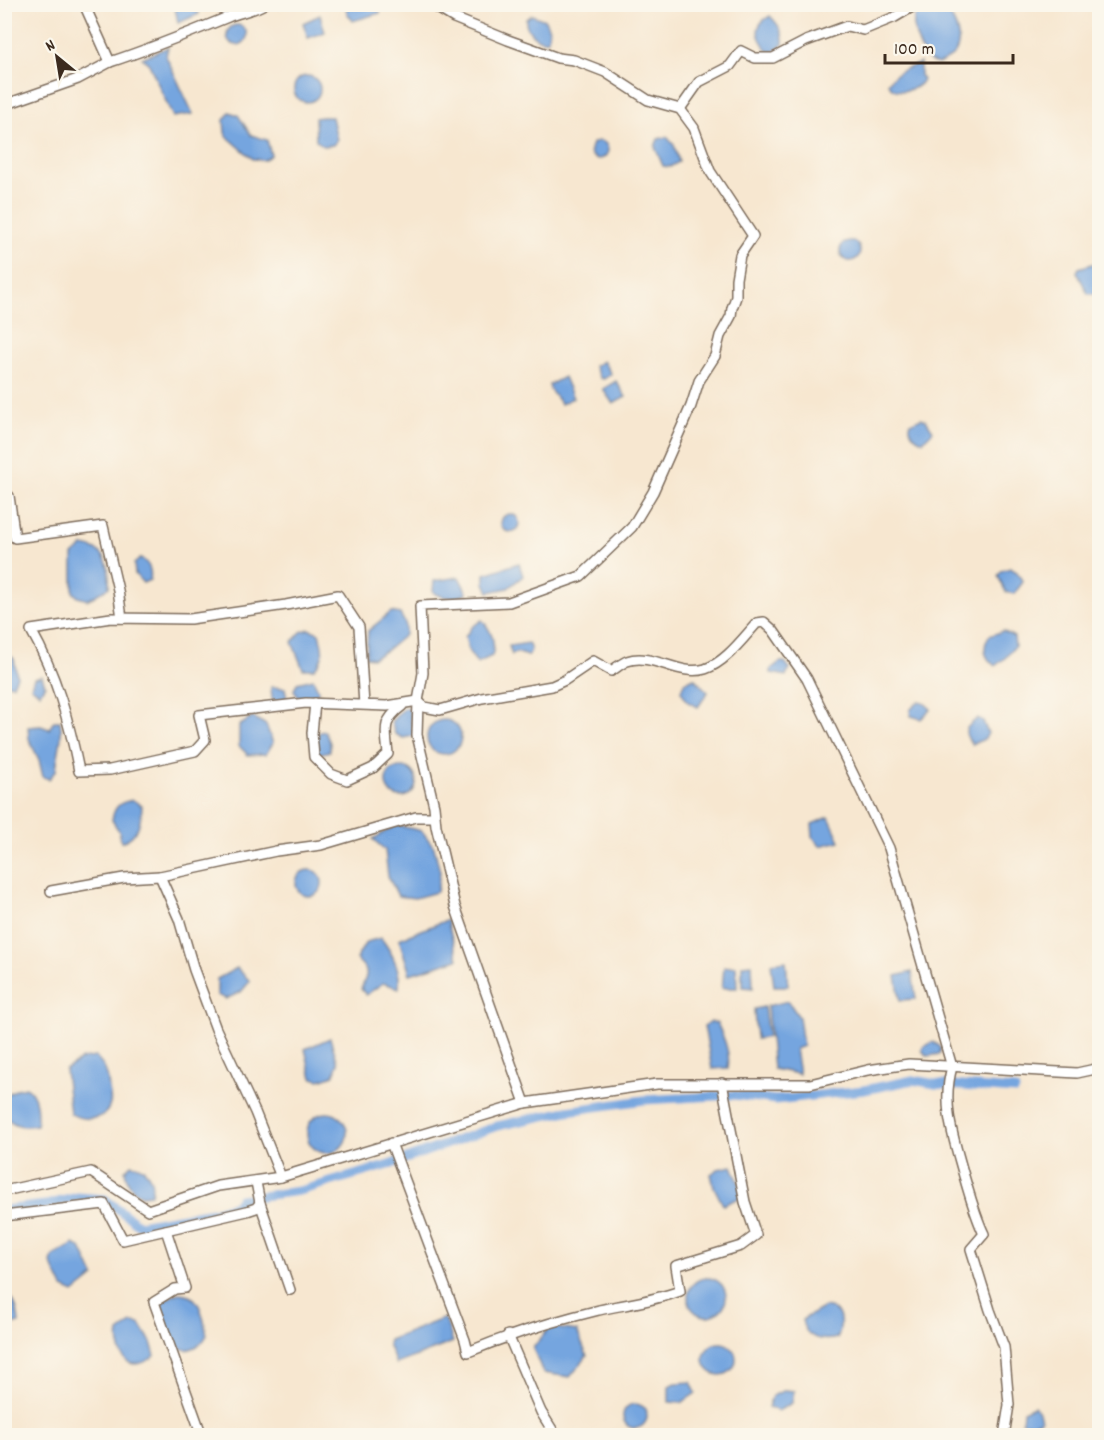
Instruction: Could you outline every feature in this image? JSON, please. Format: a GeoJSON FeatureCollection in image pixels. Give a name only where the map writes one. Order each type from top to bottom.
{"type":"FeatureCollection","features":[{"type":"Feature","properties":{"kind":"street"},"geometry":{"type":"LineString","coordinates":[[84,4],[110,62]]}},
{"type":"Feature","properties":{"kind":"street"},"geometry":{"type":"LineString","coordinates":[[4,105],[78,79],[110,62],[234,14],[256,9],[264,4]]}},
{"type":"Feature","properties":{"kind":"street"},"geometry":{"type":"LineString","coordinates":[[431,4],[454,18],[516,43],[558,58],[574,60],[605,72],[648,100],[680,108],[694,128],[710,171],[753,236],[740,255],[736,297],[731,316],[720,336],[715,356],[699,381],[691,406],[653,492],[632,527],[581,576],[509,603],[420,606],[423,673],[418,701],[417,735],[455,906],[525,1103]]}},
{"type":"Feature","properties":{"kind":"street"},"geometry":{"type":"LineString","coordinates":[[680,108],[699,82],[730,66],[741,51],[755,58],[774,58],[806,41],[848,26],[863,30],[895,17],[917,4]]}},
{"type":"Feature","properties":{"kind":"street"},"geometry":{"type":"LineString","coordinates":[[4,497],[9,496],[15,538],[103,526],[122,618]]}},
{"type":"Feature","properties":{"kind":"street"},"geometry":{"type":"LineString","coordinates":[[364,705],[359,627],[338,595],[190,619],[122,618],[32,630],[46,656],[60,694],[79,771],[110,770],[195,751],[205,740],[199,715],[315,703],[387,706],[418,701]]}},
{"type":"Feature","properties":{"kind":"street"},"geometry":{"type":"LineString","coordinates":[[418,701],[424,707],[440,710],[482,698],[552,686],[593,661],[611,671],[628,661],[649,660],[680,669],[704,669],[721,660],[757,623],[765,622],[773,630],[807,679],[889,848],[920,963],[952,1067],[948,1080],[947,1097],[952,1137],[976,1217],[984,1234],[971,1249],[1004,1347],[1009,1405],[1004,1436]]}},
{"type":"Feature","properties":{"kind":"street"},"geometry":{"type":"LineString","coordinates":[[315,703],[312,732],[314,758],[331,774],[347,780],[373,768],[388,754],[385,723],[391,714],[404,704]]}},
{"type":"Feature","properties":{"kind":"street"},"geometry":{"type":"LineString","coordinates":[[51,891],[124,878],[160,876],[276,851],[321,845],[416,817],[435,817]]}},
{"type":"Feature","properties":{"kind":"street"},"geometry":{"type":"LineString","coordinates":[[160,876],[179,919],[194,970],[216,1029],[255,1112],[281,1177]]}},
{"type":"Feature","properties":{"kind":"street"},"geometry":{"type":"LineString","coordinates":[[4,1191],[91,1172],[148,1210],[218,1186],[256,1183],[281,1177],[525,1103],[657,1084],[810,1084],[868,1070],[909,1064],[1077,1072],[1100,1068]]}},
{"type":"Feature","properties":{"kind":"street"},"geometry":{"type":"LineString","coordinates":[[391,1143],[468,1352],[508,1335],[548,1322],[606,1308],[658,1299],[680,1291],[676,1266],[741,1246],[756,1235],[746,1202],[722,1085]]}},
{"type":"Feature","properties":{"kind":"street"},"geometry":{"type":"LineString","coordinates":[[256,1183],[260,1203],[290,1290]]}},
{"type":"Feature","properties":{"kind":"street"},"geometry":{"type":"LineString","coordinates":[[4,1216],[104,1204],[123,1240],[247,1211],[256,1208],[260,1203]]}},
{"type":"Feature","properties":{"kind":"street"},"geometry":{"type":"LineString","coordinates":[[166,1230],[185,1288],[176,1289],[154,1302],[202,1436]]}},
{"type":"Feature","properties":{"kind":"street"},"geometry":{"type":"LineString","coordinates":[[508,1335],[541,1412],[556,1436]]}},
{"type":"Feature","properties":{"kind":"water"},"geometry":{"type":"Polygon","coordinates":[[[181,5],[196,5],[199,14],[178,23],[175,8],[181,5]]]}},
{"type":"Feature","properties":{"kind":"water"},"geometry":{"type":"Polygon","coordinates":[[[380,5],[380,13],[353,21],[347,13],[346,7],[380,5]]]}},
{"type":"Feature","properties":{"kind":"water"},"geometry":{"type":"Polygon","coordinates":[[[938,6],[952,19],[958,33],[958,40],[955,53],[938,64],[930,61],[923,52],[917,39],[914,20],[918,14],[938,6]]]}},
{"type":"Feature","properties":{"kind":"water"},"geometry":{"type":"Polygon","coordinates":[[[320,15],[325,32],[308,38],[303,23],[320,15]]]}},
{"type":"Feature","properties":{"kind":"water"},"geometry":{"type":"Polygon","coordinates":[[[532,15],[545,20],[549,29],[548,40],[539,39],[529,31],[526,19],[532,15]]]}},
{"type":"Feature","properties":{"kind":"water"},"geometry":{"type":"Polygon","coordinates":[[[770,16],[780,28],[783,36],[783,44],[773,52],[768,51],[764,46],[758,32],[764,20],[770,16]]]}},
{"type":"Feature","properties":{"kind":"water"},"geometry":{"type":"Polygon","coordinates":[[[237,25],[244,28],[247,35],[244,42],[237,45],[230,42],[227,35],[230,28],[237,25]]]}},
{"type":"Feature","properties":{"kind":"water"},"geometry":{"type":"Polygon","coordinates":[[[168,47],[166,56],[193,114],[173,117],[149,64],[142,58],[168,47]]]}},
{"type":"Feature","properties":{"kind":"water"},"geometry":{"type":"Polygon","coordinates":[[[920,63],[920,75],[923,80],[920,84],[900,91],[895,90],[888,83],[898,73],[920,63]]]}},
{"type":"Feature","properties":{"kind":"water"},"geometry":{"type":"Polygon","coordinates":[[[307,76],[316,80],[320,89],[316,98],[307,102],[298,98],[294,89],[298,80],[307,76]]]}},
{"type":"Feature","properties":{"kind":"water"},"geometry":{"type":"Polygon","coordinates":[[[230,112],[238,115],[251,135],[267,140],[271,155],[264,160],[253,159],[229,138],[225,133],[224,120],[230,112]]]}},
{"type":"Feature","properties":{"kind":"water"},"geometry":{"type":"Polygon","coordinates":[[[332,117],[337,140],[333,145],[323,146],[316,140],[315,118],[332,117]]]}},
{"type":"Feature","properties":{"kind":"water"},"geometry":{"type":"Polygon","coordinates":[[[667,137],[674,145],[679,162],[670,167],[663,166],[655,147],[658,139],[667,137]]]}},
{"type":"Feature","properties":{"kind":"water"},"geometry":{"type":"Polygon","coordinates":[[[599,141],[605,144],[608,150],[605,156],[599,159],[593,156],[590,150],[593,144],[599,141]]]}},
{"type":"Feature","properties":{"kind":"water"},"geometry":{"type":"Polygon","coordinates":[[[850,241],[857,244],[860,251],[857,258],[850,261],[843,258],[840,251],[843,244],[850,241]]]}},
{"type":"Feature","properties":{"kind":"water"},"geometry":{"type":"Polygon","coordinates":[[[1096,263],[1099,268],[1100,294],[1088,294],[1077,272],[1079,268],[1096,263]]]}},
{"type":"Feature","properties":{"kind":"water"},"geometry":{"type":"Polygon","coordinates":[[[603,361],[611,374],[604,379],[600,378],[594,366],[603,361]]]}},
{"type":"Feature","properties":{"kind":"water"},"geometry":{"type":"Polygon","coordinates":[[[564,377],[573,398],[561,404],[550,390],[549,385],[564,377]]]}},
{"type":"Feature","properties":{"kind":"water"},"geometry":{"type":"Polygon","coordinates":[[[616,381],[626,397],[613,404],[603,389],[616,381]]]}},
{"type":"Feature","properties":{"kind":"water"},"geometry":{"type":"Polygon","coordinates":[[[921,418],[926,420],[933,431],[923,441],[917,438],[910,429],[910,423],[921,418]]]}},
{"type":"Feature","properties":{"kind":"water"},"geometry":{"type":"Polygon","coordinates":[[[510,514],[516,517],[519,523],[516,529],[510,532],[504,529],[501,523],[504,517],[510,514]]]}},
{"type":"Feature","properties":{"kind":"water"},"geometry":{"type":"Polygon","coordinates":[[[83,546],[102,554],[109,572],[109,587],[88,600],[78,597],[73,592],[73,555],[83,546]]]}},
{"type":"Feature","properties":{"kind":"water"},"geometry":{"type":"Polygon","coordinates":[[[141,558],[148,565],[151,573],[150,580],[143,583],[135,574],[134,564],[141,558]]]}},
{"type":"Feature","properties":{"kind":"water"},"geometry":{"type":"Polygon","coordinates":[[[519,563],[523,576],[508,588],[489,592],[485,583],[485,574],[519,563]]]}},
{"type":"Feature","properties":{"kind":"water"},"geometry":{"type":"Polygon","coordinates":[[[1010,568],[1017,572],[1023,582],[1014,594],[1006,592],[998,576],[1001,571],[1010,568]]]}},
{"type":"Feature","properties":{"kind":"water"},"geometry":{"type":"Polygon","coordinates":[[[459,577],[467,593],[450,598],[433,592],[434,581],[459,577]]]}},
{"type":"Feature","properties":{"kind":"water"},"geometry":{"type":"Polygon","coordinates":[[[391,612],[400,614],[405,623],[405,635],[373,658],[366,657],[368,631],[391,612]]]}},
{"type":"Feature","properties":{"kind":"water"},"geometry":{"type":"Polygon","coordinates":[[[482,620],[492,637],[493,651],[492,656],[477,663],[469,652],[465,637],[472,627],[482,620]]]}},
{"type":"Feature","properties":{"kind":"water"},"geometry":{"type":"Polygon","coordinates":[[[309,629],[319,633],[322,657],[314,669],[303,669],[292,642],[301,632],[309,629]]]}},
{"type":"Feature","properties":{"kind":"water"},"geometry":{"type":"Polygon","coordinates":[[[1003,631],[1014,637],[1015,646],[995,666],[986,656],[985,644],[989,636],[1003,631]]]}},
{"type":"Feature","properties":{"kind":"water"},"geometry":{"type":"Polygon","coordinates":[[[528,643],[531,650],[528,656],[516,652],[512,655],[509,646],[528,643]]]}},
{"type":"Feature","properties":{"kind":"water"},"geometry":{"type":"Polygon","coordinates":[[[7,653],[14,659],[17,676],[13,685],[5,681],[5,655],[7,653]]]}},
{"type":"Feature","properties":{"kind":"water"},"geometry":{"type":"Polygon","coordinates":[[[780,662],[785,662],[790,669],[786,676],[771,673],[771,669],[780,662]]]}},
{"type":"Feature","properties":{"kind":"water"},"geometry":{"type":"Polygon","coordinates":[[[42,676],[45,685],[40,693],[31,687],[34,678],[42,676]]]}},
{"type":"Feature","properties":{"kind":"water"},"geometry":{"type":"Polygon","coordinates":[[[694,678],[708,692],[698,707],[688,702],[681,691],[684,683],[694,678]]]}},
{"type":"Feature","properties":{"kind":"water"},"geometry":{"type":"Polygon","coordinates":[[[313,679],[319,691],[313,698],[298,698],[294,690],[297,683],[313,679]]]}},
{"type":"Feature","properties":{"kind":"water"},"geometry":{"type":"Polygon","coordinates":[[[271,687],[285,688],[287,699],[277,702],[272,699],[271,687]]]}},
{"type":"Feature","properties":{"kind":"water"},"geometry":{"type":"Polygon","coordinates":[[[919,701],[931,709],[921,719],[911,716],[910,710],[919,701]]]}},
{"type":"Feature","properties":{"kind":"water"},"geometry":{"type":"Polygon","coordinates":[[[404,708],[409,708],[414,736],[403,738],[395,734],[391,722],[404,708]]]}},
{"type":"Feature","properties":{"kind":"water"},"geometry":{"type":"Polygon","coordinates":[[[253,717],[266,725],[273,743],[266,754],[248,755],[239,746],[239,726],[253,717]]]}},
{"type":"Feature","properties":{"kind":"water"},"geometry":{"type":"Polygon","coordinates":[[[978,718],[983,722],[988,733],[985,739],[972,744],[966,730],[978,718]]]}},
{"type":"Feature","properties":{"kind":"water"},"geometry":{"type":"Polygon","coordinates":[[[444,720],[456,725],[461,737],[456,749],[444,754],[432,749],[427,737],[432,725],[444,720]]]}},
{"type":"Feature","properties":{"kind":"water"},"geometry":{"type":"Polygon","coordinates":[[[54,721],[60,721],[61,739],[56,771],[49,779],[43,777],[39,760],[29,739],[28,727],[41,726],[49,729],[54,721]]]}},
{"type":"Feature","properties":{"kind":"water"},"geometry":{"type":"Polygon","coordinates":[[[325,731],[330,743],[330,751],[318,754],[315,737],[325,731]]]}},
{"type":"Feature","properties":{"kind":"water"},"geometry":{"type":"Polygon","coordinates":[[[401,767],[407,768],[415,776],[415,788],[407,796],[401,797],[395,796],[387,788],[386,782],[387,776],[395,768],[401,767]]]}},
{"type":"Feature","properties":{"kind":"water"},"geometry":{"type":"Polygon","coordinates":[[[133,800],[142,806],[141,818],[135,833],[121,842],[119,831],[112,820],[114,811],[118,806],[133,800]]]}},
{"type":"Feature","properties":{"kind":"water"},"geometry":{"type":"Polygon","coordinates":[[[829,817],[840,841],[820,846],[813,837],[812,824],[829,817]]]}},
{"type":"Feature","properties":{"kind":"water"},"geometry":{"type":"Polygon","coordinates":[[[396,825],[422,831],[434,847],[440,872],[437,892],[415,898],[398,896],[388,876],[385,850],[373,839],[396,825]]]}},
{"type":"Feature","properties":{"kind":"water"},"geometry":{"type":"Polygon","coordinates":[[[309,870],[318,874],[322,883],[318,892],[309,896],[300,892],[296,883],[300,874],[309,870]]]}},
{"type":"Feature","properties":{"kind":"water"},"geometry":{"type":"Polygon","coordinates":[[[447,920],[458,959],[410,974],[399,939],[447,920]]]}},
{"type":"Feature","properties":{"kind":"water"},"geometry":{"type":"Polygon","coordinates":[[[381,938],[394,961],[399,988],[383,983],[366,995],[361,989],[366,970],[356,959],[366,942],[381,938]]]}},
{"type":"Feature","properties":{"kind":"water"},"geometry":{"type":"Polygon","coordinates":[[[786,961],[788,986],[774,986],[771,963],[786,961]]]}},
{"type":"Feature","properties":{"kind":"water"},"geometry":{"type":"Polygon","coordinates":[[[752,964],[753,988],[742,987],[742,965],[752,964]]]}},
{"type":"Feature","properties":{"kind":"water"},"geometry":{"type":"Polygon","coordinates":[[[736,966],[737,988],[722,988],[724,967],[736,966]]]}},
{"type":"Feature","properties":{"kind":"water"},"geometry":{"type":"Polygon","coordinates":[[[237,968],[250,981],[241,992],[226,999],[217,995],[217,979],[237,968]]]}},
{"type":"Feature","properties":{"kind":"water"},"geometry":{"type":"Polygon","coordinates":[[[912,972],[916,999],[900,1000],[896,976],[912,972]]]}},
{"type":"Feature","properties":{"kind":"water"},"geometry":{"type":"Polygon","coordinates":[[[788,1001],[799,1017],[803,1046],[795,1049],[799,1074],[773,1069],[767,1006],[788,1001]]]}},
{"type":"Feature","properties":{"kind":"water"},"geometry":{"type":"Polygon","coordinates":[[[764,1007],[768,1037],[756,1039],[754,1009],[764,1007]]]}},
{"type":"Feature","properties":{"kind":"water"},"geometry":{"type":"Polygon","coordinates":[[[711,1022],[717,1023],[724,1039],[728,1068],[712,1069],[704,1026],[711,1022]]]}},
{"type":"Feature","properties":{"kind":"water"},"geometry":{"type":"Polygon","coordinates":[[[330,1038],[338,1063],[334,1075],[320,1080],[312,1078],[305,1049],[330,1038]]]}},
{"type":"Feature","properties":{"kind":"water"},"geometry":{"type":"Polygon","coordinates":[[[933,1042],[941,1047],[940,1054],[928,1056],[922,1049],[933,1042]]]}},
{"type":"Feature","properties":{"kind":"water"},"geometry":{"type":"Polygon","coordinates":[[[95,1057],[102,1064],[107,1076],[110,1104],[108,1110],[98,1117],[80,1118],[70,1113],[65,1070],[82,1059],[95,1057]]]}},
{"type":"Feature","properties":{"kind":"water"},"geometry":{"type":"Polygon","coordinates":[[[26,1087],[35,1099],[37,1125],[20,1125],[5,1116],[5,1096],[26,1087]]]}},
{"type":"Feature","properties":{"kind":"water"},"geometry":{"type":"Polygon","coordinates":[[[327,1113],[341,1119],[347,1133],[341,1147],[327,1153],[313,1147],[307,1133],[313,1119],[327,1113]]]}},
{"type":"Feature","properties":{"kind":"water"},"geometry":{"type":"Polygon","coordinates":[[[131,1164],[141,1167],[148,1174],[152,1183],[151,1194],[142,1195],[130,1185],[125,1170],[131,1164]]]}},
{"type":"Feature","properties":{"kind":"water"},"geometry":{"type":"Polygon","coordinates":[[[732,1166],[740,1185],[741,1197],[723,1205],[714,1187],[711,1174],[718,1169],[732,1166]]]}},
{"type":"Feature","properties":{"kind":"water"},"geometry":{"type":"Polygon","coordinates":[[[74,1244],[81,1248],[95,1278],[74,1293],[63,1288],[51,1263],[53,1256],[74,1244]]]}},
{"type":"Feature","properties":{"kind":"water"},"geometry":{"type":"Polygon","coordinates":[[[707,1278],[720,1284],[726,1297],[720,1310],[707,1316],[694,1310],[688,1297],[694,1284],[707,1278]]]}},
{"type":"Feature","properties":{"kind":"water"},"geometry":{"type":"Polygon","coordinates":[[[4,1291],[15,1305],[19,1323],[5,1327],[4,1291]]]}},
{"type":"Feature","properties":{"kind":"water"},"geometry":{"type":"Polygon","coordinates":[[[178,1293],[186,1294],[196,1301],[200,1307],[207,1335],[197,1346],[186,1350],[175,1344],[171,1338],[160,1309],[164,1300],[178,1293]]]}},
{"type":"Feature","properties":{"kind":"water"},"geometry":{"type":"Polygon","coordinates":[[[824,1307],[833,1309],[839,1315],[840,1327],[837,1338],[826,1340],[815,1338],[804,1326],[802,1320],[824,1307]]]}},
{"type":"Feature","properties":{"kind":"water"},"geometry":{"type":"Polygon","coordinates":[[[445,1318],[453,1342],[396,1364],[388,1344],[389,1340],[445,1318]]]}},
{"type":"Feature","properties":{"kind":"water"},"geometry":{"type":"Polygon","coordinates":[[[132,1323],[140,1324],[151,1342],[155,1356],[139,1364],[127,1361],[121,1352],[119,1342],[119,1332],[132,1323]]]}},
{"type":"Feature","properties":{"kind":"water"},"geometry":{"type":"Polygon","coordinates":[[[550,1327],[577,1331],[587,1356],[570,1377],[543,1373],[533,1348],[550,1327]]]}},
{"type":"Feature","properties":{"kind":"water"},"geometry":{"type":"Polygon","coordinates":[[[720,1343],[731,1348],[736,1359],[731,1370],[720,1375],[709,1370],[704,1359],[709,1348],[720,1343]]]}},
{"type":"Feature","properties":{"kind":"water"},"geometry":{"type":"Polygon","coordinates":[[[691,1382],[696,1393],[681,1403],[669,1402],[669,1386],[691,1382]]]}},
{"type":"Feature","properties":{"kind":"water"},"geometry":{"type":"Polygon","coordinates":[[[785,1390],[794,1391],[792,1403],[778,1411],[768,1407],[772,1396],[785,1390]]]}},
{"type":"Feature","properties":{"kind":"water"},"geometry":{"type":"Polygon","coordinates":[[[635,1404],[644,1407],[647,1416],[644,1425],[635,1428],[626,1425],[623,1416],[626,1407],[635,1404]]]}},
{"type":"Feature","properties":{"kind":"water"},"geometry":{"type":"Polygon","coordinates":[[[1034,1406],[1041,1420],[1031,1424],[1022,1422],[1023,1411],[1034,1406]]]}},
{"type":"Feature","properties":{"kind":"waterway"},"geometry":{"type":"LineString","coordinates":[[4,1210],[46,1205],[77,1197],[105,1199],[139,1225],[212,1212],[235,1205],[240,1199],[299,1191],[389,1165],[497,1126],[567,1111],[644,1100],[734,1095],[776,1100],[864,1090],[913,1080],[935,1084],[1015,1090]]}}]}
